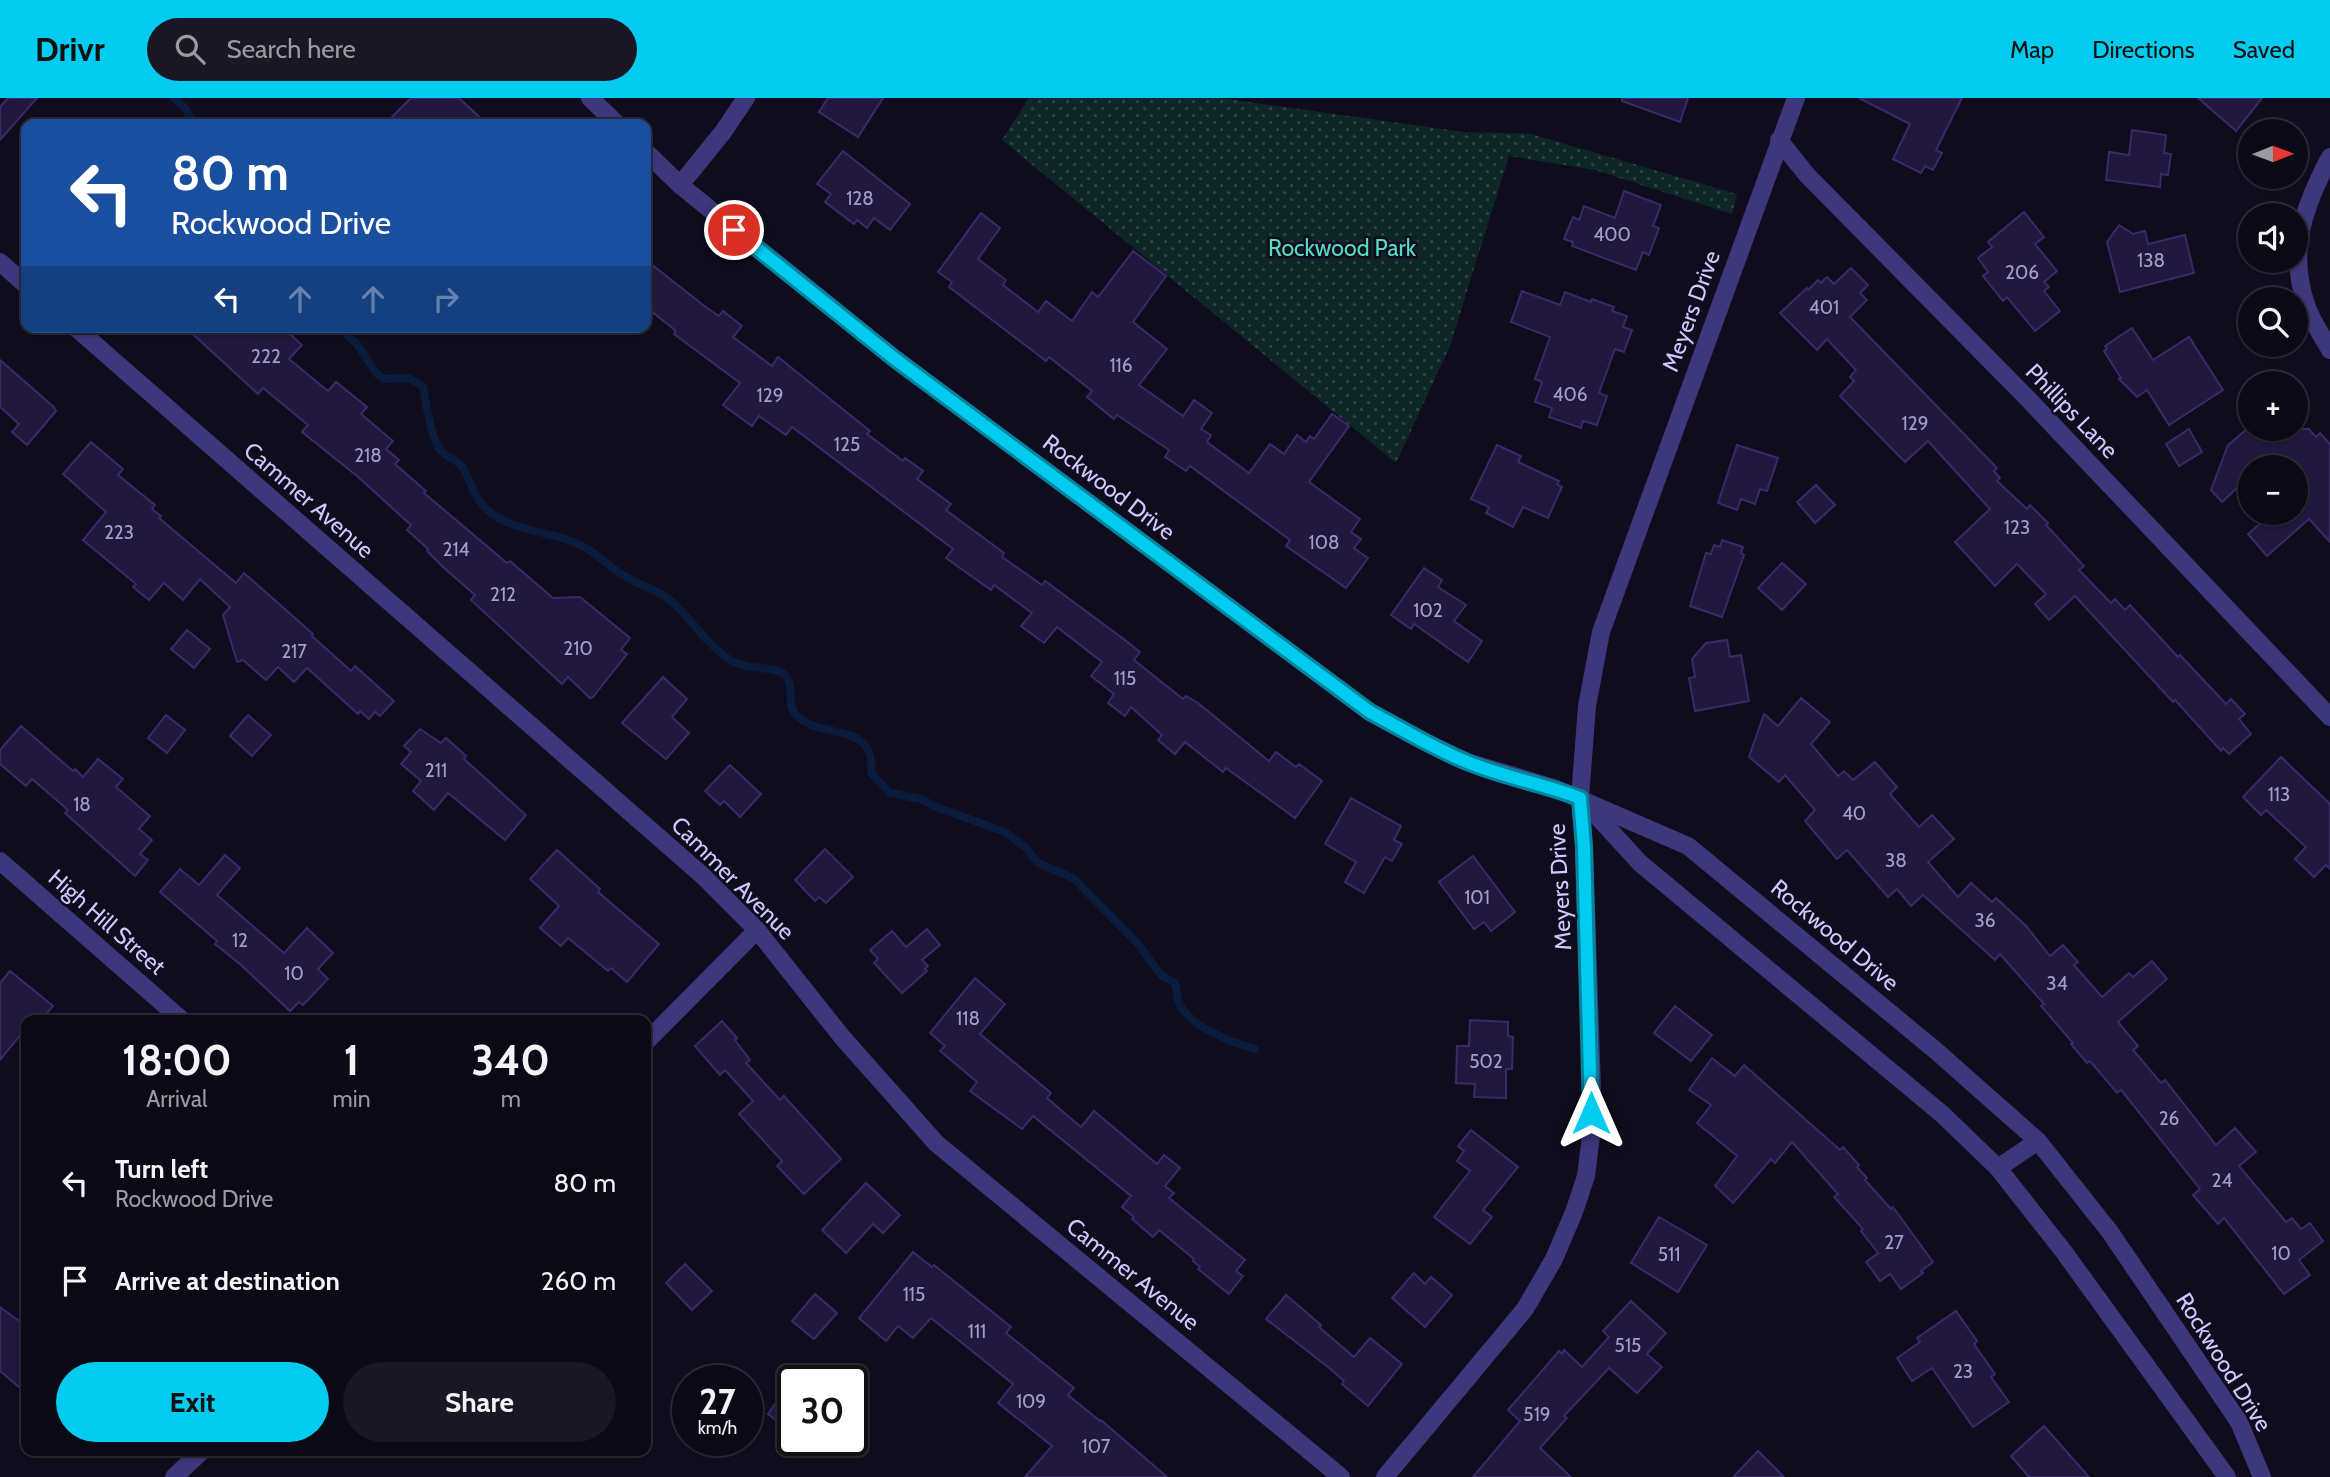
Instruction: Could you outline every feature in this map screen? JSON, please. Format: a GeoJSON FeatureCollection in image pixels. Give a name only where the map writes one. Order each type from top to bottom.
{"type":"FeatureCollection","features":[{"type":"Feature","properties":{"kind":"street"},"geometry":{"type":"LineString","coordinates":[[590,98],[612,119]]}},
{"type":"Feature","properties":{"kind":"street"},"geometry":{"type":"LineString","coordinates":[[680,185],[723,132],[746,98]]}},
{"type":"Feature","properties":{"kind":"street","name":"Meyers Drive"},"geometry":{"type":"LineString","coordinates":[[1385,1477],[1525,1309],[1554,1259],[1586,1176],[1591,1136],[1591,1089],[1584,847],[1580,798],[1587,706],[1601,632],[1796,98]]}},
{"type":"Feature","properties":{"kind":"street","name":"Phillips Lane"},"geometry":{"type":"LineString","coordinates":[[1779,140],[1807,175],[2039,411],[2330,717]]}},
{"type":"Feature","properties":{"kind":"street","name":"Rockwood Drive"},"geometry":{"type":"LineString","coordinates":[[651,157],[680,185],[895,359],[1370,712],[1467,762],[1554,788],[1688,846],[1935,1050],[2038,1141],[2110,1231],[2239,1422],[2262,1477]]}},
{"type":"Feature","properties":{"kind":"street"},"geometry":{"type":"LineString","coordinates":[[2330,158],[2311,193],[2299,233],[2298,267],[2307,307],[2330,349]]}},
{"type":"Feature","properties":{"kind":"street"},"geometry":{"type":"LineString","coordinates":[[0,262],[21,281]]}},
{"type":"Feature","properties":{"kind":"street","name":"Cammer Avenue"},"geometry":{"type":"LineString","coordinates":[[82,333],[693,867],[757,930],[842,1037],[936,1143],[1341,1477]]}},
{"type":"Feature","properties":{"kind":"street","name":"Rockwood Drive"},"geometry":{"type":"LineString","coordinates":[[1580,798],[1640,863],[1942,1114],[1998,1168],[2064,1252],[2227,1477]]}},
{"type":"Feature","properties":{"kind":"street","name":"High Hill Street"},"geometry":{"type":"LineString","coordinates":[[0,861],[176,1015]]}},
{"type":"Feature","properties":{"kind":"street"},"geometry":{"type":"LineString","coordinates":[[651,1037],[757,930]]}},
{"type":"Feature","properties":{"kind":"street"},"geometry":{"type":"LineString","coordinates":[[1998,1168],[2038,1141]]}},
{"type":"Feature","properties":{"kind":"street"},"geometry":{"type":"LineString","coordinates":[[174,1477],[197,1456]]}},
{"type":"Feature","properties":{"kind":"green space","name":"Rockwood Park"},"geometry":{"type":"Polygon","coordinates":[[[1029,98],[1220,98],[1464,132],[1531,134],[1737,194],[1732,214],[1595,170],[1509,156],[1450,346],[1396,463],[1002,140],[1029,98]]]}},
{"type":"Feature","properties":{"kind":"building"},"geometry":{"type":"Polygon","coordinates":[[[8,98],[37,98],[0,140],[0,107],[8,98]]]}},
{"type":"Feature","properties":{"kind":"building"},"geometry":{"type":"Polygon","coordinates":[[[411,98],[459,98],[482,119],[390,119],[411,98]]]}},
{"type":"Feature","properties":{"kind":"building"},"geometry":{"type":"Polygon","coordinates":[[[828,98],[883,98],[858,137],[819,112],[828,98]]]}},
{"type":"Feature","properties":{"kind":"building"},"geometry":{"type":"Polygon","coordinates":[[[1622,98],[1688,98],[1680,122],[1622,101],[1622,98]]]}},
{"type":"Feature","properties":{"kind":"building"},"geometry":{"type":"Polygon","coordinates":[[[1859,98],[1962,98],[1936,150],[1942,153],[1933,170],[1925,166],[1921,173],[1893,159],[1910,124],[1859,98]]]}},
{"type":"Feature","properties":{"kind":"building"},"geometry":{"type":"Polygon","coordinates":[[[2198,98],[2262,98],[2245,119],[2238,119],[2236,131],[2198,98]]]}},
{"type":"Feature","properties":{"kind":"building"},"geometry":{"type":"Polygon","coordinates":[[[2132,130],[2166,135],[2164,153],[2171,154],[2168,175],[2161,174],[2160,187],[2106,180],[2109,152],[2129,155],[2132,130]]]}},
{"type":"Feature","properties":{"kind":"building"},"geometry":{"type":"Polygon","coordinates":[[[843,151],[910,204],[890,230],[874,218],[867,228],[857,220],[854,224],[825,202],[831,194],[817,184],[843,151]]]}},
{"type":"Feature","properties":{"kind":"building"},"geometry":{"type":"Polygon","coordinates":[[[1624,191],[1661,205],[1653,226],[1659,228],[1649,255],[1643,252],[1636,270],[1572,246],[1573,242],[1564,239],[1573,217],[1579,220],[1584,206],[1615,218],[1624,191]]]}},
{"type":"Feature","properties":{"kind":"building"},"geometry":{"type":"Polygon","coordinates":[[[2024,212],[2044,237],[2035,244],[2057,271],[2044,282],[2049,287],[2044,291],[2060,311],[2035,331],[2007,297],[2003,301],[1983,276],[1988,272],[1978,258],[1992,247],[1988,242],[2024,212]]]}},
{"type":"Feature","properties":{"kind":"building"},"geometry":{"type":"Polygon","coordinates":[[[981,213],[1000,228],[978,259],[1006,280],[1003,285],[1038,312],[1046,301],[1072,321],[1092,292],[1098,297],[1133,251],[1166,276],[1133,322],[1167,349],[1139,385],[1183,416],[1194,400],[1212,413],[1201,429],[1211,435],[1207,442],[1249,473],[1270,444],[1284,454],[1297,435],[1306,442],[1310,436],[1314,439],[1332,414],[1349,426],[1309,482],[1360,519],[1351,532],[1361,539],[1354,548],[1368,558],[1346,588],[1286,546],[1290,540],[1190,466],[1186,471],[1165,457],[1169,450],[1117,415],[1114,419],[1087,397],[1092,391],[1049,357],[1046,361],[949,287],[952,282],[938,272],[981,213]]]}},
{"type":"Feature","properties":{"kind":"building"},"geometry":{"type":"Polygon","coordinates":[[[2119,225],[2133,234],[2145,231],[2148,244],[2185,235],[2194,273],[2120,292],[2107,242],[2119,225]]]}},
{"type":"Feature","properties":{"kind":"building"},"geometry":{"type":"Polygon","coordinates":[[[651,264],[707,308],[719,316],[723,311],[742,326],[733,337],[772,366],[778,357],[870,431],[867,434],[903,461],[905,458],[923,471],[917,479],[951,504],[946,510],[1004,553],[1002,557],[1042,585],[1045,581],[1140,652],[1134,660],[1183,699],[1186,696],[1198,703],[1269,761],[1276,752],[1296,767],[1299,764],[1322,781],[1295,818],[1226,768],[1223,772],[1185,742],[1175,754],[1158,740],[1162,735],[1131,707],[1125,716],[1108,703],[1114,694],[1091,676],[1102,662],[1057,627],[1044,643],[1021,626],[1032,613],[994,585],[991,590],[946,558],[953,549],[792,427],[786,435],[759,416],[752,426],[723,405],[740,383],[674,334],[676,331],[651,311],[651,264]]]}},
{"type":"Feature","properties":{"kind":"building"},"geometry":{"type":"Polygon","coordinates":[[[1851,268],[1868,285],[1860,293],[1867,300],[1850,317],[1997,468],[1994,471],[2000,478],[1997,481],[2027,509],[2030,505],[2048,523],[2046,525],[2084,566],[2079,570],[2111,603],[2115,599],[2125,610],[2130,605],[2226,704],[2231,699],[2245,714],[2239,719],[2251,734],[2229,754],[2223,748],[2221,751],[2175,700],[2173,702],[2075,596],[2049,620],[2035,604],[2046,594],[2017,564],[1995,586],[1955,542],[1990,509],[1928,441],[1905,462],[1840,396],[1854,381],[1850,377],[1856,370],[1827,339],[1817,350],[1780,313],[1818,280],[1821,283],[1827,277],[1834,284],[1851,268]]]}},
{"type":"Feature","properties":{"kind":"building"},"geometry":{"type":"Polygon","coordinates":[[[1522,291],[1560,305],[1565,292],[1614,307],[1612,311],[1627,316],[1623,327],[1632,330],[1624,352],[1615,349],[1599,393],[1607,396],[1597,425],[1583,421],[1581,428],[1549,417],[1552,408],[1535,402],[1542,382],[1535,379],[1550,337],[1511,322],[1522,291]]]}},
{"type":"Feature","properties":{"kind":"building"},"geometry":{"type":"Polygon","coordinates":[[[2132,328],[2153,360],[2189,337],[2223,390],[2169,425],[2147,390],[2137,397],[2119,379],[2121,378],[2104,351],[2107,349],[2105,346],[2132,328]]]}},
{"type":"Feature","properties":{"kind":"building"},"geometry":{"type":"Polygon","coordinates":[[[192,333],[289,333],[302,345],[289,359],[328,391],[336,382],[367,407],[361,414],[393,441],[386,449],[399,460],[395,464],[426,491],[424,493],[553,598],[580,597],[630,638],[621,650],[627,654],[593,697],[590,698],[568,677],[562,684],[471,600],[475,595],[407,530],[411,525],[357,476],[302,432],[308,425],[263,388],[258,394],[192,333]]]}},
{"type":"Feature","properties":{"kind":"building"},"geometry":{"type":"Polygon","coordinates":[[[0,360],[56,411],[27,445],[12,432],[19,424],[0,407],[0,360]]]}},
{"type":"Feature","properties":{"kind":"building"},"geometry":{"type":"Polygon","coordinates":[[[2189,429],[2202,452],[2179,466],[2166,444],[2189,429]]]}},
{"type":"Feature","properties":{"kind":"building"},"geometry":{"type":"Polygon","coordinates":[[[2308,429],[2316,437],[2320,433],[2330,444],[2330,542],[2308,520],[2308,455],[2238,455],[2238,487],[2222,502],[2211,490],[2228,445],[2238,437],[2238,441],[2308,441],[2308,429]]]}},
{"type":"Feature","properties":{"kind":"building"},"geometry":{"type":"Polygon","coordinates":[[[91,442],[123,469],[118,475],[155,505],[152,509],[161,516],[159,518],[236,583],[244,573],[351,671],[355,666],[394,701],[380,716],[375,712],[369,719],[360,711],[358,714],[307,668],[294,682],[278,667],[266,680],[243,660],[237,662],[223,615],[230,607],[200,579],[183,600],[164,583],[149,600],[133,587],[136,584],[83,540],[106,512],[63,474],[91,442]]]}},
{"type":"Feature","properties":{"kind":"building"},"geometry":{"type":"Polygon","coordinates":[[[1497,445],[1521,456],[1518,462],[1559,481],[1557,484],[1562,487],[1548,518],[1523,507],[1513,527],[1486,513],[1489,507],[1471,499],[1497,445]]]}},
{"type":"Feature","properties":{"kind":"building"},"geometry":{"type":"Polygon","coordinates":[[[1737,445],[1778,458],[1767,491],[1760,489],[1755,504],[1741,499],[1737,510],[1718,503],[1737,445]]]}},
{"type":"Feature","properties":{"kind":"building"},"geometry":{"type":"Polygon","coordinates":[[[1816,485],[1835,505],[1815,523],[1797,502],[1816,485]]]}},
{"type":"Feature","properties":{"kind":"building"},"geometry":{"type":"Polygon","coordinates":[[[2258,525],[2302,525],[2267,556],[2248,534],[2258,525]]]}},
{"type":"Feature","properties":{"kind":"building"},"geometry":{"type":"Polygon","coordinates":[[[1722,540],[1743,547],[1741,553],[1744,555],[1722,617],[1690,606],[1706,553],[1711,554],[1714,545],[1720,547],[1722,540]]]}},
{"type":"Feature","properties":{"kind":"building"},"geometry":{"type":"Polygon","coordinates":[[[1782,563],[1806,584],[1782,610],[1758,588],[1782,563]]]}},
{"type":"Feature","properties":{"kind":"building"},"geometry":{"type":"Polygon","coordinates":[[[1424,568],[1442,580],[1438,587],[1466,605],[1454,621],[1482,641],[1468,662],[1414,624],[1411,629],[1391,615],[1424,568]]]}},
{"type":"Feature","properties":{"kind":"building"},"geometry":{"type":"Polygon","coordinates":[[[187,630],[210,649],[194,668],[171,649],[187,630]]]}},
{"type":"Feature","properties":{"kind":"building"},"geometry":{"type":"Polygon","coordinates":[[[1727,640],[1730,657],[1741,655],[1749,701],[1695,711],[1689,678],[1695,677],[1692,659],[1706,643],[1727,640]]]}},
{"type":"Feature","properties":{"kind":"building"},"geometry":{"type":"Polygon","coordinates":[[[663,677],[687,699],[672,717],[689,733],[666,759],[622,723],[663,677]]]}},
{"type":"Feature","properties":{"kind":"building"},"geometry":{"type":"Polygon","coordinates":[[[1801,698],[1830,722],[1811,744],[1838,776],[1844,771],[1853,780],[1875,762],[1897,787],[1890,794],[1919,827],[1932,815],[1954,839],[1928,862],[1958,897],[1971,883],[1992,902],[1996,898],[2026,926],[2050,956],[2063,945],[2078,962],[2074,965],[2102,997],[2129,973],[2133,977],[2152,961],[2167,979],[2118,1022],[2138,1046],[2133,1050],[2161,1083],[2165,1080],[2216,1145],[2235,1128],[2256,1152],[2239,1166],[2286,1222],[2292,1218],[2301,1229],[2310,1223],[2323,1241],[2299,1260],[2310,1275],[2284,1294],[2224,1218],[2218,1224],[2193,1195],[2200,1189],[2121,1090],[2117,1093],[2090,1061],[2087,1063],[2041,1006],[2044,1004],[2000,954],[1995,960],[1923,895],[1911,906],[1897,889],[1888,897],[1847,850],[1837,859],[1805,821],[1815,810],[1785,775],[1779,782],[1749,757],[1764,714],[1778,726],[1801,698]]]}},
{"type":"Feature","properties":{"kind":"building"},"geometry":{"type":"Polygon","coordinates":[[[166,715],[185,730],[167,753],[148,738],[166,715]]]}},
{"type":"Feature","properties":{"kind":"building"},"geometry":{"type":"Polygon","coordinates":[[[248,715],[271,735],[252,756],[230,736],[248,715]]]}},
{"type":"Feature","properties":{"kind":"building"},"geometry":{"type":"Polygon","coordinates":[[[21,726],[83,777],[98,759],[123,779],[116,787],[150,816],[139,829],[152,840],[140,854],[148,860],[135,876],[65,813],[68,810],[32,779],[26,786],[0,764],[0,750],[21,726]]]}},
{"type":"Feature","properties":{"kind":"building"},"geometry":{"type":"Polygon","coordinates":[[[420,729],[441,743],[446,738],[466,756],[464,759],[526,815],[505,840],[448,793],[434,810],[413,791],[421,781],[401,764],[411,752],[404,746],[420,729]]]}},
{"type":"Feature","properties":{"kind":"building"},"geometry":{"type":"Polygon","coordinates":[[[2281,757],[2330,804],[2330,869],[2326,865],[2314,877],[2295,859],[2306,847],[2266,810],[2261,815],[2243,797],[2281,757]]]}},
{"type":"Feature","properties":{"kind":"building"},"geometry":{"type":"Polygon","coordinates":[[[730,765],[761,794],[740,817],[724,801],[720,805],[705,791],[730,765]]]}},
{"type":"Feature","properties":{"kind":"building"},"geometry":{"type":"Polygon","coordinates":[[[1351,798],[1401,826],[1394,840],[1402,844],[1392,861],[1385,857],[1364,893],[1345,882],[1356,862],[1325,844],[1351,798]]]}},
{"type":"Feature","properties":{"kind":"building"},"geometry":{"type":"Polygon","coordinates":[[[825,849],[853,877],[826,903],[819,897],[815,901],[795,880],[825,849]]]}},
{"type":"Feature","properties":{"kind":"building"},"geometry":{"type":"Polygon","coordinates":[[[557,850],[600,889],[598,892],[659,944],[627,982],[611,968],[608,971],[568,938],[561,946],[540,928],[559,906],[530,879],[557,850]]]}},
{"type":"Feature","properties":{"kind":"building"},"geometry":{"type":"Polygon","coordinates":[[[225,855],[240,868],[217,895],[284,953],[307,928],[333,953],[318,969],[328,979],[303,1005],[299,1002],[290,1011],[215,944],[217,941],[160,892],[180,869],[199,885],[225,855]]]}},
{"type":"Feature","properties":{"kind":"building"},"geometry":{"type":"Polygon","coordinates":[[[1473,856],[1515,912],[1491,931],[1484,922],[1474,929],[1439,882],[1473,856]]]}},
{"type":"Feature","properties":{"kind":"building"},"geometry":{"type":"Polygon","coordinates":[[[927,929],[940,945],[922,960],[928,966],[925,969],[927,971],[902,993],[874,963],[878,959],[870,950],[892,931],[906,947],[927,929]]]}},
{"type":"Feature","properties":{"kind":"building"},"geometry":{"type":"Polygon","coordinates":[[[10,971],[53,1006],[45,1015],[21,1015],[21,1034],[0,1060],[0,983],[10,971]]]}},
{"type":"Feature","properties":{"kind":"building"},"geometry":{"type":"Polygon","coordinates":[[[975,978],[1005,1004],[980,1034],[1051,1093],[1047,1098],[1081,1127],[1094,1111],[1157,1164],[1164,1155],[1180,1168],[1165,1186],[1174,1193],[1169,1198],[1245,1260],[1236,1271],[1243,1276],[1229,1294],[1198,1269],[1200,1267],[1194,1259],[1159,1230],[1153,1237],[1132,1219],[1134,1217],[1122,1207],[1131,1196],[1033,1116],[1022,1129],[970,1091],[977,1082],[940,1051],[945,1046],[930,1033],[975,978]]]}},
{"type":"Feature","properties":{"kind":"building"},"geometry":{"type":"Polygon","coordinates":[[[1675,1006],[1712,1035],[1691,1061],[1654,1033],[1675,1006]]]}},
{"type":"Feature","properties":{"kind":"building"},"geometry":{"type":"Polygon","coordinates":[[[1470,1020],[1508,1022],[1508,1036],[1513,1037],[1512,1069],[1506,1069],[1506,1098],[1474,1097],[1475,1084],[1456,1083],[1457,1046],[1469,1046],[1470,1020]]]}},
{"type":"Feature","properties":{"kind":"building"},"geometry":{"type":"Polygon","coordinates":[[[722,1021],[737,1038],[735,1040],[750,1060],[746,1063],[780,1100],[784,1096],[841,1159],[804,1194],[777,1166],[782,1161],[739,1114],[753,1101],[725,1070],[720,1075],[695,1046],[722,1021]]]}},
{"type":"Feature","properties":{"kind":"building"},"geometry":{"type":"Polygon","coordinates":[[[1712,1058],[1735,1076],[1744,1065],[1840,1150],[1843,1147],[1859,1165],[1857,1167],[1867,1178],[1865,1180],[1891,1209],[1893,1207],[1933,1262],[1921,1271],[1923,1273],[1901,1289],[1890,1274],[1880,1281],[1866,1262],[1878,1253],[1861,1231],[1863,1229],[1834,1197],[1838,1194],[1792,1142],[1775,1163],[1771,1159],[1733,1203],[1715,1186],[1737,1156],[1697,1123],[1711,1105],[1689,1090],[1712,1058]]]}},
{"type":"Feature","properties":{"kind":"building"},"geometry":{"type":"Polygon","coordinates":[[[1471,1130],[1518,1167],[1483,1210],[1492,1217],[1470,1244],[1434,1217],[1470,1171],[1457,1161],[1464,1151],[1458,1146],[1471,1130]]]}},
{"type":"Feature","properties":{"kind":"building"},"geometry":{"type":"Polygon","coordinates":[[[866,1183],[900,1215],[883,1233],[873,1224],[846,1253],[822,1230],[866,1183]]]}},
{"type":"Feature","properties":{"kind":"building"},"geometry":{"type":"Polygon","coordinates":[[[1659,1217],[1707,1245],[1678,1292],[1631,1263],[1659,1217]]]}},
{"type":"Feature","properties":{"kind":"building"},"geometry":{"type":"Polygon","coordinates":[[[913,1252],[932,1267],[934,1265],[1011,1327],[1006,1333],[1074,1388],[1068,1395],[1167,1477],[1025,1477],[1052,1446],[998,1403],[1013,1384],[931,1318],[913,1338],[898,1326],[886,1341],[859,1318],[913,1252]]]}},
{"type":"Feature","properties":{"kind":"building"},"geometry":{"type":"Polygon","coordinates":[[[685,1264],[712,1291],[692,1310],[666,1283],[685,1264]]]}},
{"type":"Feature","properties":{"kind":"building"},"geometry":{"type":"Polygon","coordinates":[[[1414,1273],[1425,1284],[1431,1277],[1452,1295],[1425,1327],[1392,1298],[1414,1273]]]}},
{"type":"Feature","properties":{"kind":"building"},"geometry":{"type":"Polygon","coordinates":[[[815,1294],[837,1313],[814,1339],[792,1321],[815,1294]]]}},
{"type":"Feature","properties":{"kind":"building"},"geometry":{"type":"Polygon","coordinates":[[[1286,1295],[1354,1357],[1370,1338],[1402,1364],[1368,1406],[1342,1384],[1344,1381],[1328,1367],[1266,1319],[1286,1295]]]}},
{"type":"Feature","properties":{"kind":"building"},"geometry":{"type":"Polygon","coordinates":[[[1631,1301],[1666,1333],[1647,1354],[1662,1367],[1637,1393],[1609,1368],[1564,1416],[1567,1418],[1540,1448],[1571,1477],[1473,1477],[1520,1421],[1508,1410],[1559,1351],[1562,1354],[1564,1350],[1582,1367],[1609,1337],[1603,1331],[1631,1301]]]}},
{"type":"Feature","properties":{"kind":"building"},"geometry":{"type":"Polygon","coordinates":[[[0,1307],[21,1322],[21,1389],[0,1371],[0,1307]]]}},
{"type":"Feature","properties":{"kind":"building"},"geometry":{"type":"Polygon","coordinates":[[[1956,1311],[1977,1341],[1974,1344],[1995,1374],[1991,1377],[2009,1402],[1973,1427],[1932,1368],[1912,1381],[1897,1358],[1920,1342],[1917,1338],[1956,1311]]]}},
{"type":"Feature","properties":{"kind":"building"},"geometry":{"type":"Polygon","coordinates":[[[777,1402],[777,1421],[768,1414],[777,1402]]]}},
{"type":"Feature","properties":{"kind":"building"},"geometry":{"type":"Polygon","coordinates":[[[2044,1426],[2089,1477],[2029,1477],[2011,1456],[2044,1426]]]}},
{"type":"Feature","properties":{"kind":"building"},"geometry":{"type":"Polygon","coordinates":[[[1758,1451],[1784,1477],[1733,1477],[1758,1451]]]}},
{"type":"Feature","properties":{"kind":"waterway"},"geometry":{"type":"LineString","coordinates":[[174,98],[192,119]]}},
{"type":"Feature","properties":{"kind":"waterway"},"geometry":{"type":"LineString","coordinates":[[345,333],[356,343],[377,374],[384,379],[409,378],[423,387],[432,431],[438,446],[444,454],[461,465],[486,509],[509,523],[564,539],[589,550],[614,569],[670,600],[713,646],[730,660],[744,666],[774,670],[785,675],[790,684],[791,706],[796,715],[807,723],[856,738],[865,745],[870,756],[871,773],[890,793],[921,799],[1005,832],[1026,848],[1038,863],[1073,878],[1139,945],[1161,975],[1175,983],[1180,1005],[1194,1021],[1224,1038],[1255,1049]]}},
{"type":"Feature","properties":{"kind":"route"},"geometry":{"type":"LineString","coordinates":[[734,230],[895,359],[1370,712],[1467,762],[1580,798],[1584,847],[1591,1113]]}}]}
